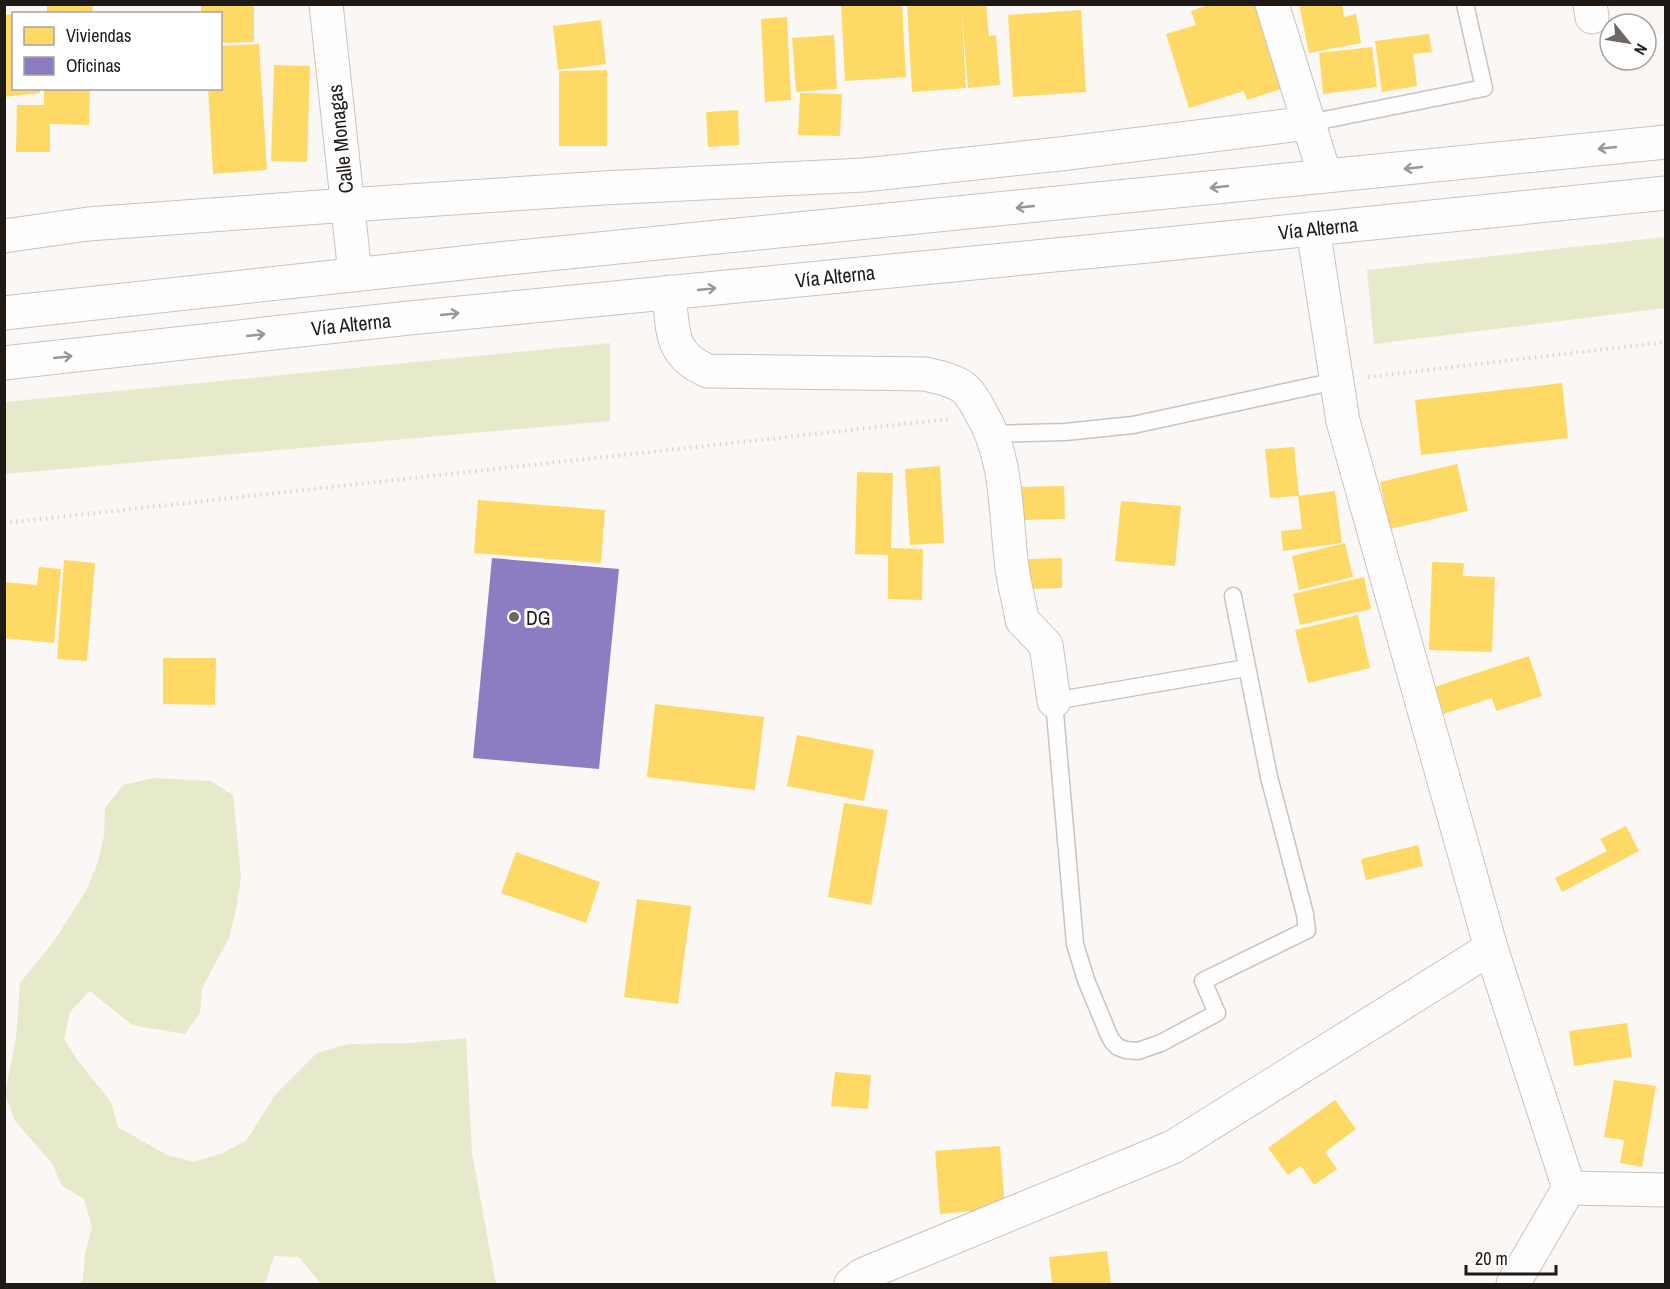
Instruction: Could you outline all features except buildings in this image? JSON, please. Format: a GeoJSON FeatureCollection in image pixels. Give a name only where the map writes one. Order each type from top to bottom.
{"type":"FeatureCollection","features":[{"type":"Feature","properties":{"kind":"main road","name":"Calle Monagas"},"geometry":{"type":"LineString","coordinates":[[326,4],[355,274]]}},
{"type":"Feature","properties":{"kind":"main road"},"geometry":{"type":"LineString","coordinates":[[1272,4],[1325,176]]}},
{"type":"Feature","properties":{"kind":"main road"},"geometry":{"type":"LineString","coordinates":[[4,236],[88,224],[348,205],[603,188],[864,175],[1072,153],[1309,123]]}},
{"type":"Feature","properties":{"kind":"main road"},"geometry":{"type":"LineString","coordinates":[[4,313],[355,274],[1665,142]]}},
{"type":"Feature","properties":{"kind":"main road","name":"Vía Alterna"},"geometry":{"type":"LineString","coordinates":[[4,363],[410,318],[1665,193]]}},
{"type":"Feature","properties":{"kind":"main road"},"geometry":{"type":"LineString","coordinates":[[1313,229],[1343,421],[1491,948],[1569,1188],[1513,1284]]}},
{"type":"Feature","properties":{"kind":"main road"},"geometry":{"type":"LineString","coordinates":[[669,292],[674,341],[688,360],[708,371],[925,374],[945,379],[964,389],[988,425],[1003,476],[1012,570],[1022,620],[1046,645],[1054,701]]}},
{"type":"Feature","properties":{"kind":"main road"},"geometry":{"type":"LineString","coordinates":[[851,1284],[862,1275],[1173,1147],[1491,948]]}},
{"type":"Feature","properties":{"kind":"main road"},"geometry":{"type":"LineString","coordinates":[[1569,1188],[1665,1190]]}},
{"type":"Feature","properties":{"kind":"lane"},"geometry":{"type":"LineString","coordinates":[[1309,123],[1484,88],[1465,4]]}},
{"type":"Feature","properties":{"kind":"lane"},"geometry":{"type":"LineString","coordinates":[[988,425],[1065,432],[1133,425],[1336,381]]}},
{"type":"Feature","properties":{"kind":"lane"},"geometry":{"type":"LineString","coordinates":[[1233,596],[1269,777],[1305,914],[1307,930],[1203,981],[1217,1013],[1161,1043],[1138,1051],[1126,1050],[1112,1041],[1086,980],[1075,944],[1054,701],[1246,668]]}},
{"type":"Feature","properties":{"kind":"path"},"geometry":{"type":"LineString","coordinates":[[1336,381],[1665,342]]}},
{"type":"Feature","properties":{"kind":"path"},"geometry":{"type":"LineString","coordinates":[[4,524],[988,425]]}},
{"type":"Feature","properties":{"kind":"green space"},"geometry":{"type":"Polygon","coordinates":[[[1665,237],[1665,308],[1374,344],[1367,270],[1665,237]]]}},
{"type":"Feature","properties":{"kind":"green space"},"geometry":{"type":"Polygon","coordinates":[[[610,343],[610,421],[5,474],[5,402],[610,343]]]}},
{"type":"Feature","properties":{"kind":"green space"},"geometry":{"type":"Polygon","coordinates":[[[154,778],[211,781],[233,795],[241,877],[229,938],[202,988],[200,1013],[185,1034],[132,1025],[90,991],[70,1012],[64,1039],[78,1061],[111,1102],[118,1127],[167,1155],[193,1162],[220,1154],[246,1141],[276,1094],[317,1053],[349,1044],[412,1043],[466,1038],[472,1153],[496,1284],[321,1284],[299,1257],[274,1256],[265,1284],[79,1284],[83,1280],[85,1254],[92,1227],[84,1199],[62,1186],[51,1162],[15,1121],[5,1094],[16,1038],[20,983],[54,941],[86,891],[98,862],[104,836],[105,808],[123,785],[154,778]]]}},
{"type":"Feature","properties":{"kind":"place","name":"DG"},"geometry":{"type":"Point","coordinates":[514,617]}}]}
